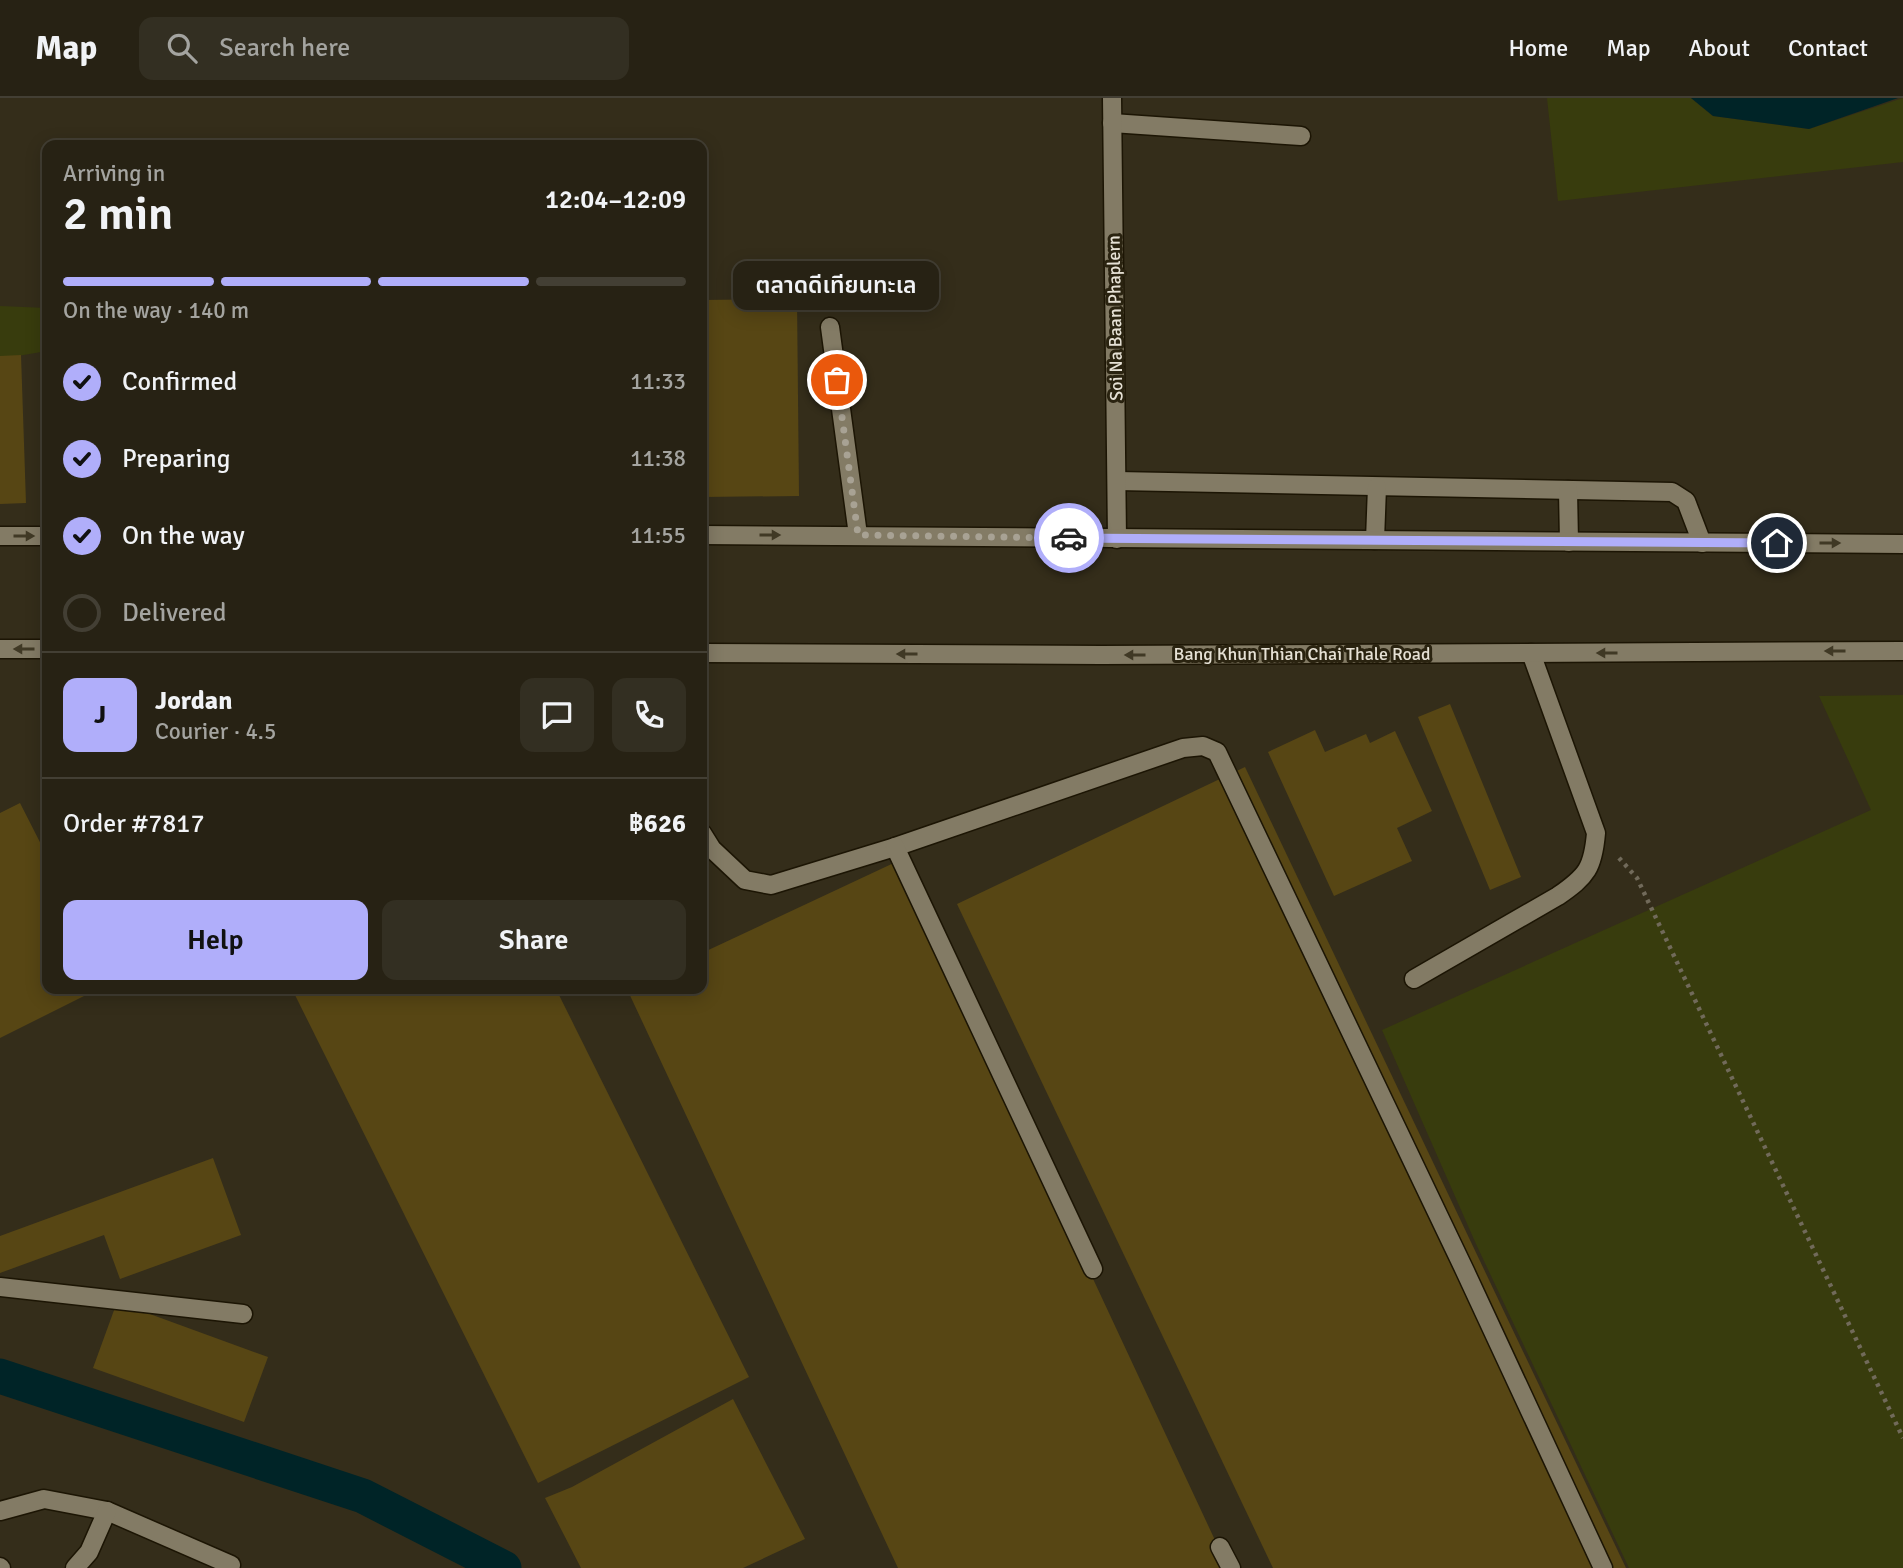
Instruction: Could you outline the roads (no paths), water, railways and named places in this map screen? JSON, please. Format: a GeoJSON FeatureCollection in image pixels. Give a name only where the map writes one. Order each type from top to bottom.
{"type":"FeatureCollection","features":[{"type":"Feature","properties":{"kind":"main road","name":"Soi Na Baan Phaplern"},"geometry":{"type":"LineString","coordinates":[[1112,98],[1117,539]]}},
{"type":"Feature","properties":{"kind":"main road"},"geometry":{"type":"LineString","coordinates":[[1112,123],[1301,136]]}},
{"type":"Feature","properties":{"kind":"main road"},"geometry":{"type":"LineString","coordinates":[[830,327],[858,535]]}},
{"type":"Feature","properties":{"kind":"main road"},"geometry":{"type":"LineString","coordinates":[[1117,481],[1672,492],[1686,501],[1702,543]]}},
{"type":"Feature","properties":{"kind":"main road"},"geometry":{"type":"LineString","coordinates":[[1375,540],[1377,487]]}},
{"type":"Feature","properties":{"kind":"main road"},"geometry":{"type":"LineString","coordinates":[[1568,490],[1569,542]]}},
{"type":"Feature","properties":{"kind":"main road"},"geometry":{"type":"LineString","coordinates":[[0,536],[42,536]]}},
{"type":"Feature","properties":{"kind":"main road"},"geometry":{"type":"LineString","coordinates":[[707,536],[1903,544]]}},
{"type":"Feature","properties":{"kind":"main road"},"geometry":{"type":"LineString","coordinates":[[0,649],[42,649]]}},
{"type":"Feature","properties":{"kind":"main road","name":"Bang Khun Thian Chai Thale Road"},"geometry":{"type":"LineString","coordinates":[[707,653],[1101,655],[1903,651]]}},
{"type":"Feature","properties":{"kind":"main road"},"geometry":{"type":"LineString","coordinates":[[1414,979],[1505,928],[1579,881],[1594,858],[1596,834],[1531,653]]}},
{"type":"Feature","properties":{"kind":"main road"},"geometry":{"type":"LineString","coordinates":[[707,841],[744,880],[771,885],[895,848],[1183,748],[1203,746],[1217,752],[1603,1568]]}},
{"type":"Feature","properties":{"kind":"main road"},"geometry":{"type":"LineString","coordinates":[[895,848],[1093,1269]]}},
{"type":"Feature","properties":{"kind":"main road"},"geometry":{"type":"LineString","coordinates":[[0,1287],[243,1314]]}},
{"type":"Feature","properties":{"kind":"main road"},"geometry":{"type":"LineString","coordinates":[[0,1511],[44,1499],[107,1511],[232,1565]]}},
{"type":"Feature","properties":{"kind":"main road"},"geometry":{"type":"LineString","coordinates":[[75,1568],[89,1552],[107,1511]]}},
{"type":"Feature","properties":{"kind":"main road"},"geometry":{"type":"LineString","coordinates":[[1220,1547],[1231,1568]]}},
{"type":"Feature","properties":{"kind":"water"},"geometry":{"type":"Polygon","coordinates":[[[1691,98],[1898,98],[1809,129],[1713,116],[1691,98]]]}},
{"type":"Feature","properties":{"kind":"waterway"},"geometry":{"type":"LineString","coordinates":[[0,1376],[363,1496],[504,1568]]}},
{"type":"Feature","properties":{"kind":"place","name":"ตลาดดีเทียนทะเล"},"geometry":{"type":"Point","coordinates":[837,380]}}]}
